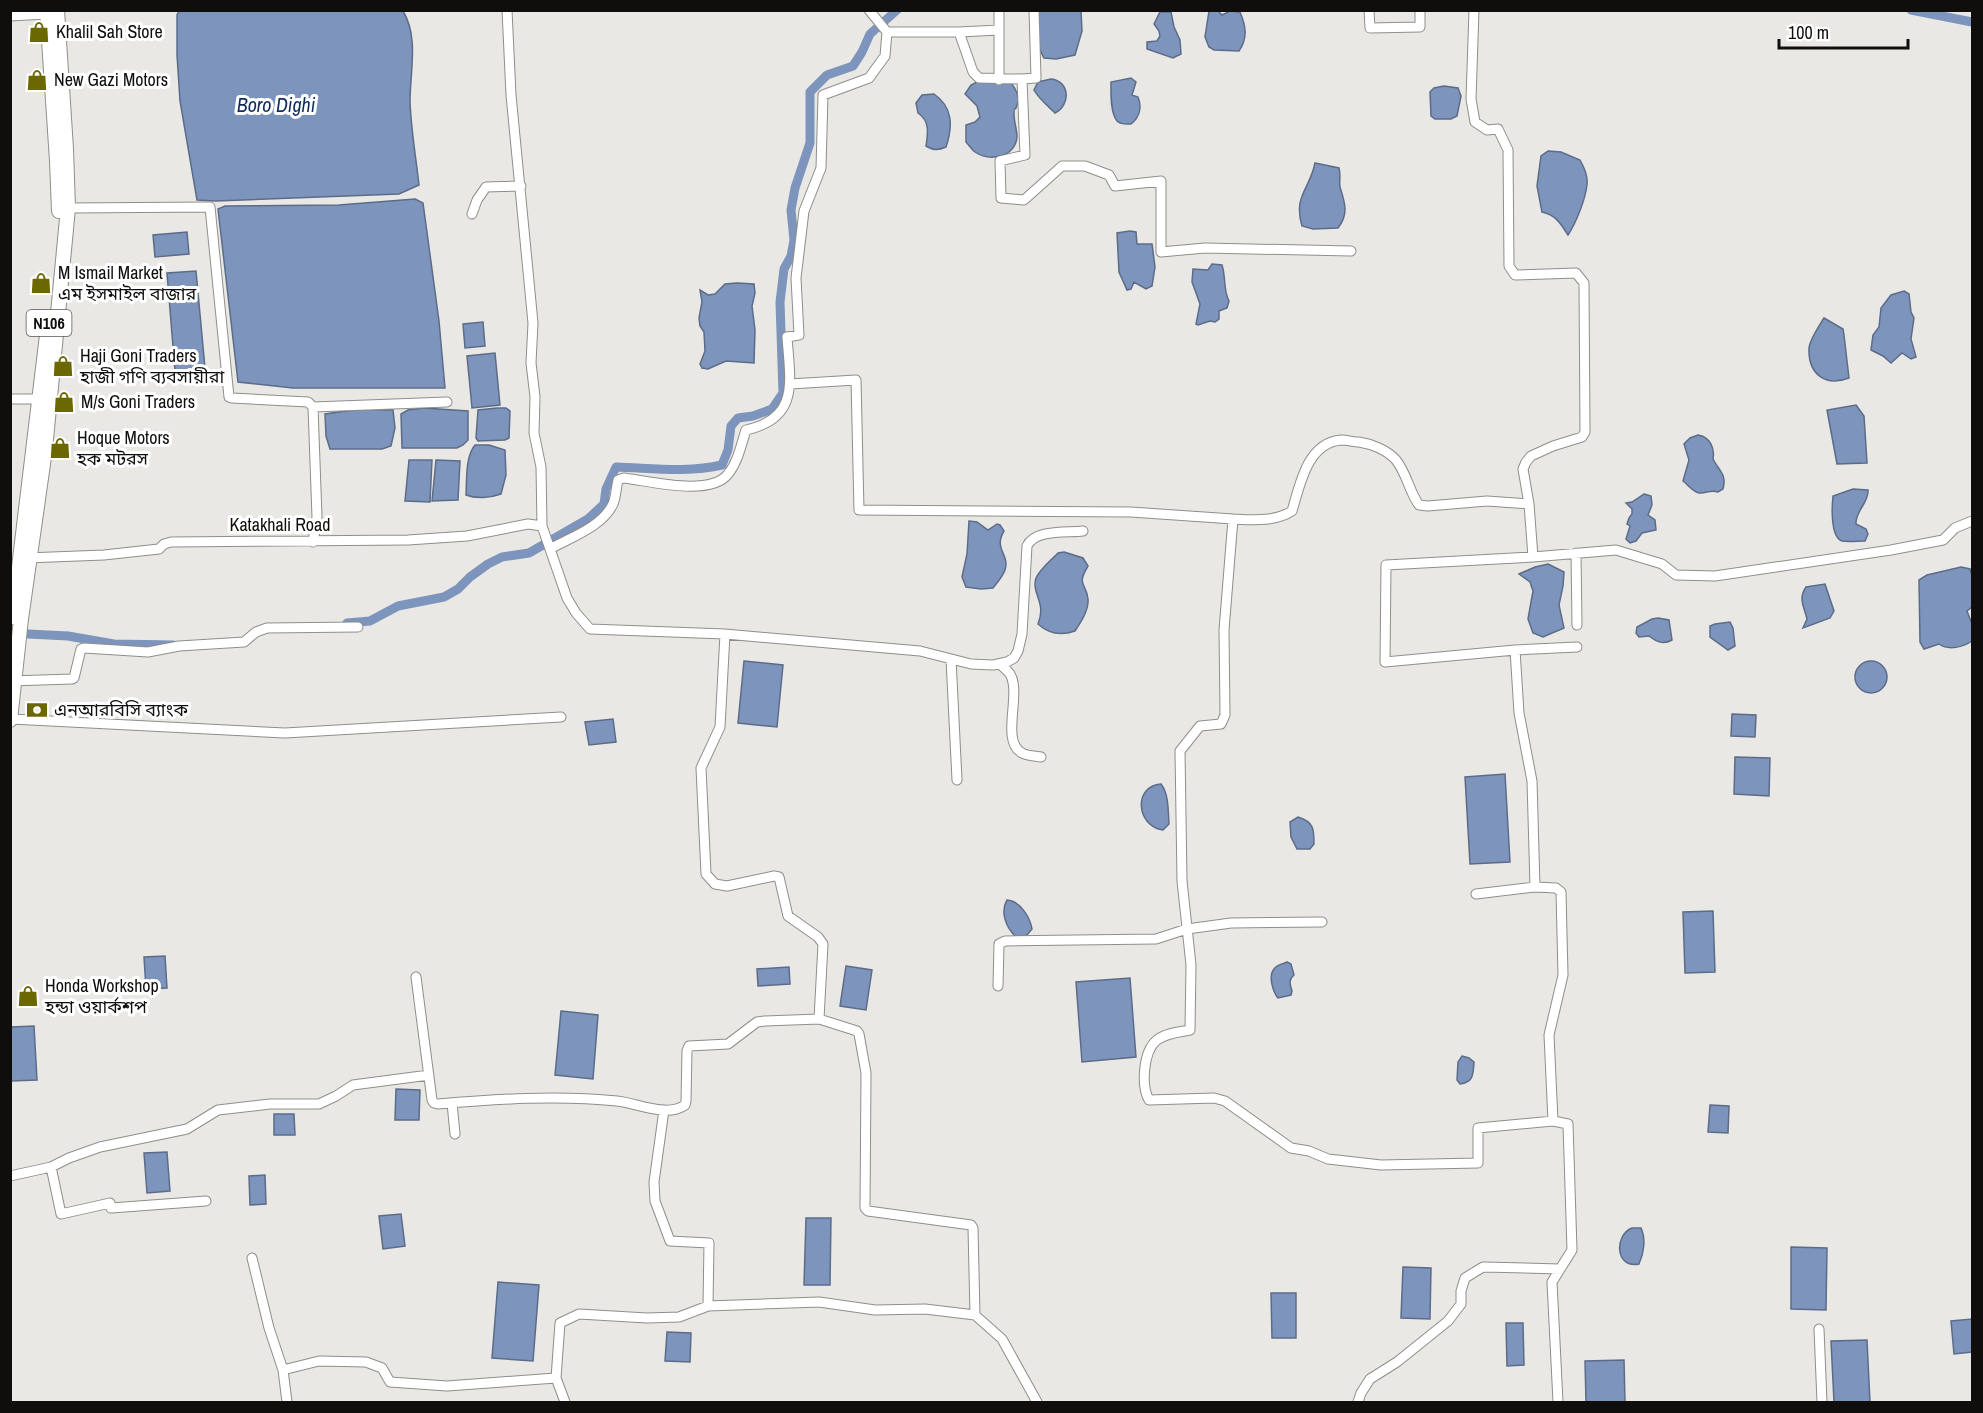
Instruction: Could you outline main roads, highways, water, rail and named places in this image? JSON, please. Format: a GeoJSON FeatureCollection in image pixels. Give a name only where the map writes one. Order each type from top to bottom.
{"type":"FeatureCollection","features":[{"type":"Feature","properties":{"kind":"highway","name":"N106"},"geometry":{"type":"LineString","coordinates":[[10,633],[45,450],[68,208],[66,149],[50,12]]}},
{"type":"Feature","properties":{"kind":"highway","name":"N106"},"geometry":{"type":"LineString","coordinates":[[11,719],[39,399],[52,297],[59,206],[50,12]]}},
{"type":"Feature","properties":{"kind":"water","name":"Boro Dighi"},"geometry":{"type":"Polygon","coordinates":[[[179,11],[403,11],[411,32],[410,102],[419,185],[399,194],[197,200],[180,101],[177,55],[177,15],[179,11]]]}},
{"type":"Feature","properties":{"kind":"water"},"geometry":{"type":"Polygon","coordinates":[[[1037,11],[1081,11],[1082,31],[1075,55],[1056,59],[1044,58],[1039,48],[1037,11]]]}},
{"type":"Feature","properties":{"kind":"water"},"geometry":{"type":"Polygon","coordinates":[[[1209,11],[1218,11],[1222,15],[1230,11],[1240,12],[1245,32],[1239,51],[1214,50],[1209,47],[1205,37],[1209,11]]]}},
{"type":"Feature","properties":{"kind":"water"},"geometry":{"type":"Polygon","coordinates":[[[1160,12],[1171,12],[1180,40],[1181,54],[1173,58],[1147,49],[1147,42],[1157,41],[1160,36],[1154,24],[1160,12]]]}},
{"type":"Feature","properties":{"kind":"water"},"geometry":{"type":"Polygon","coordinates":[[[1131,78],[1136,82],[1132,95],[1138,97],[1139,112],[1131,124],[1122,124],[1117,121],[1113,113],[1111,82],[1131,78]]]}},
{"type":"Feature","properties":{"kind":"water"},"geometry":{"type":"Polygon","coordinates":[[[1051,79],[1062,84],[1066,94],[1064,105],[1055,113],[1034,90],[1038,82],[1051,79]]]}},
{"type":"Feature","properties":{"kind":"water"},"geometry":{"type":"Polygon","coordinates":[[[977,82],[1011,83],[1017,93],[1018,102],[1014,114],[1017,137],[1012,149],[1001,156],[981,155],[966,142],[966,125],[975,122],[980,117],[977,106],[965,94],[971,85],[977,82]]]}},
{"type":"Feature","properties":{"kind":"water"},"geometry":{"type":"Polygon","coordinates":[[[1444,86],[1458,88],[1461,96],[1457,116],[1451,119],[1435,119],[1431,116],[1430,92],[1434,88],[1444,86]]]}},
{"type":"Feature","properties":{"kind":"water"},"geometry":{"type":"Polygon","coordinates":[[[934,94],[945,105],[950,118],[950,132],[946,147],[936,150],[926,146],[928,132],[925,120],[918,113],[916,103],[922,95],[934,94]]]}},
{"type":"Feature","properties":{"kind":"water"},"geometry":{"type":"Polygon","coordinates":[[[1548,151],[1561,152],[1580,160],[1586,174],[1587,184],[1583,203],[1568,235],[1555,218],[1542,212],[1537,186],[1541,156],[1548,151]]]}},
{"type":"Feature","properties":{"kind":"water"},"geometry":{"type":"Polygon","coordinates":[[[1315,163],[1339,168],[1345,213],[1338,228],[1313,229],[1302,226],[1301,200],[1315,163]]]}},
{"type":"Feature","properties":{"kind":"water"},"geometry":{"type":"Polygon","coordinates":[[[415,199],[423,203],[439,321],[445,388],[293,388],[238,382],[218,209],[225,206],[339,205],[415,199]]]}},
{"type":"Feature","properties":{"kind":"water"},"geometry":{"type":"Polygon","coordinates":[[[187,232],[189,254],[155,257],[153,235],[187,232]]]}},
{"type":"Feature","properties":{"kind":"water"},"geometry":{"type":"Polygon","coordinates":[[[1136,232],[1137,244],[1152,244],[1155,267],[1152,286],[1146,289],[1134,282],[1131,289],[1127,290],[1119,272],[1117,233],[1136,232]]]}},
{"type":"Feature","properties":{"kind":"water"},"geometry":{"type":"Polygon","coordinates":[[[1212,264],[1222,265],[1229,301],[1227,308],[1219,311],[1219,319],[1198,325],[1196,324],[1200,304],[1192,282],[1193,269],[1208,270],[1212,264]]]}},
{"type":"Feature","properties":{"kind":"water"},"geometry":{"type":"Polygon","coordinates":[[[196,271],[205,368],[175,371],[167,273],[196,271]]]}},
{"type":"Feature","properties":{"kind":"water"},"geometry":{"type":"Polygon","coordinates":[[[725,284],[754,284],[755,293],[752,306],[755,330],[754,363],[726,361],[708,369],[702,368],[700,364],[705,351],[704,332],[699,318],[702,302],[700,290],[708,295],[715,294],[725,284]]]}},
{"type":"Feature","properties":{"kind":"water"},"geometry":{"type":"Polygon","coordinates":[[[1904,291],[1909,294],[1914,318],[1911,339],[1916,357],[1911,359],[1902,353],[1891,363],[1871,350],[1873,335],[1879,327],[1881,308],[1891,295],[1904,291]]]}},
{"type":"Feature","properties":{"kind":"water"},"geometry":{"type":"Polygon","coordinates":[[[1824,318],[1843,329],[1849,378],[1832,381],[1826,379],[1820,376],[1811,365],[1810,344],[1824,318]]]}},
{"type":"Feature","properties":{"kind":"water"},"geometry":{"type":"Polygon","coordinates":[[[483,322],[485,346],[465,348],[463,324],[483,322]]]}},
{"type":"Feature","properties":{"kind":"water"},"geometry":{"type":"Polygon","coordinates":[[[495,353],[500,405],[472,408],[467,356],[495,353]]]}},
{"type":"Feature","properties":{"kind":"water"},"geometry":{"type":"Polygon","coordinates":[[[1856,405],[1864,416],[1867,463],[1837,464],[1827,410],[1856,405]]]}},
{"type":"Feature","properties":{"kind":"water"},"geometry":{"type":"Polygon","coordinates":[[[424,408],[468,411],[468,440],[457,448],[402,448],[401,414],[408,410],[424,408]]]}},
{"type":"Feature","properties":{"kind":"water"},"geometry":{"type":"Polygon","coordinates":[[[506,408],[510,411],[509,438],[478,441],[476,438],[478,410],[506,408]]]}},
{"type":"Feature","properties":{"kind":"water"},"geometry":{"type":"Polygon","coordinates":[[[360,409],[393,410],[395,428],[391,446],[382,449],[330,449],[326,436],[325,414],[360,409]]]}},
{"type":"Feature","properties":{"kind":"water"},"geometry":{"type":"Polygon","coordinates":[[[1698,435],[1706,438],[1711,444],[1713,459],[1723,476],[1723,489],[1718,492],[1697,492],[1683,481],[1689,460],[1684,444],[1690,438],[1698,435]]]}},
{"type":"Feature","properties":{"kind":"water"},"geometry":{"type":"Polygon","coordinates":[[[475,445],[489,445],[505,450],[506,475],[501,494],[483,497],[466,495],[468,462],[475,445]]]}},
{"type":"Feature","properties":{"kind":"water"},"geometry":{"type":"Polygon","coordinates":[[[409,460],[432,460],[430,502],[405,501],[409,460]]]}},
{"type":"Feature","properties":{"kind":"water"},"geometry":{"type":"Polygon","coordinates":[[[436,460],[460,461],[458,500],[432,501],[436,460]]]}},
{"type":"Feature","properties":{"kind":"water"},"geometry":{"type":"Polygon","coordinates":[[[1853,489],[1868,490],[1868,495],[1856,519],[1856,524],[1866,529],[1868,534],[1865,541],[1842,541],[1835,534],[1832,513],[1833,496],[1853,489]]]}},
{"type":"Feature","properties":{"kind":"water"},"geometry":{"type":"Polygon","coordinates":[[[1644,494],[1651,496],[1652,505],[1648,515],[1655,520],[1656,530],[1642,533],[1636,541],[1630,543],[1626,539],[1630,526],[1627,524],[1632,509],[1626,503],[1644,494]]]}},
{"type":"Feature","properties":{"kind":"water"},"geometry":{"type":"Polygon","coordinates":[[[969,521],[977,522],[988,530],[997,524],[1004,531],[1000,542],[1006,564],[1005,570],[993,588],[966,587],[962,577],[967,554],[969,521]]]}},
{"type":"Feature","properties":{"kind":"water"},"geometry":{"type":"Polygon","coordinates":[[[1064,552],[1083,558],[1088,566],[1082,581],[1088,603],[1084,616],[1075,631],[1060,634],[1046,630],[1038,624],[1041,610],[1035,584],[1043,568],[1058,553],[1064,552]]]}},
{"type":"Feature","properties":{"kind":"water"},"geometry":{"type":"Polygon","coordinates":[[[1548,564],[1564,572],[1559,605],[1564,628],[1543,637],[1533,633],[1528,619],[1533,591],[1530,582],[1519,574],[1548,564]]]}},
{"type":"Feature","properties":{"kind":"water"},"geometry":{"type":"Polygon","coordinates":[[[1961,567],[1970,569],[1972,576],[1972,607],[1967,611],[1972,624],[1972,641],[1956,647],[1939,644],[1924,649],[1920,642],[1919,580],[1927,575],[1961,567]]]}},
{"type":"Feature","properties":{"kind":"water"},"geometry":{"type":"Polygon","coordinates":[[[1825,584],[1834,611],[1830,618],[1803,628],[1807,619],[1802,595],[1806,587],[1825,584]]]}},
{"type":"Feature","properties":{"kind":"water"},"geometry":{"type":"Polygon","coordinates":[[[1658,618],[1669,620],[1672,640],[1663,643],[1649,636],[1639,637],[1636,633],[1637,627],[1658,618]]]}},
{"type":"Feature","properties":{"kind":"water"},"geometry":{"type":"Polygon","coordinates":[[[1730,622],[1735,646],[1728,650],[1710,637],[1710,626],[1730,622]]]}},
{"type":"Feature","properties":{"kind":"water"},"geometry":{"type":"Polygon","coordinates":[[[744,661],[783,665],[777,727],[738,723],[744,661]]]}},
{"type":"Feature","properties":{"kind":"water"},"geometry":{"type":"Polygon","coordinates":[[[1871,661],[1882,666],[1887,677],[1882,688],[1871,693],[1860,688],[1855,677],[1860,666],[1871,661]]]}},
{"type":"Feature","properties":{"kind":"water"},"geometry":{"type":"Polygon","coordinates":[[[1732,714],[1756,715],[1755,737],[1731,736],[1732,714]]]}},
{"type":"Feature","properties":{"kind":"water"},"geometry":{"type":"Polygon","coordinates":[[[613,719],[616,742],[589,745],[585,722],[613,719]]]}},
{"type":"Feature","properties":{"kind":"water"},"geometry":{"type":"Polygon","coordinates":[[[1735,757],[1770,758],[1769,796],[1734,794],[1735,757]]]}},
{"type":"Feature","properties":{"kind":"water"},"geometry":{"type":"Polygon","coordinates":[[[1505,774],[1510,862],[1470,864],[1465,777],[1505,774]]]}},
{"type":"Feature","properties":{"kind":"water"},"geometry":{"type":"Polygon","coordinates":[[[1161,784],[1167,798],[1169,824],[1163,830],[1147,821],[1141,806],[1146,791],[1152,786],[1161,784]]]}},
{"type":"Feature","properties":{"kind":"water"},"geometry":{"type":"Polygon","coordinates":[[[1298,817],[1307,821],[1312,827],[1314,844],[1310,849],[1297,849],[1291,837],[1290,822],[1298,817]]]}},
{"type":"Feature","properties":{"kind":"water"},"geometry":{"type":"Polygon","coordinates":[[[1007,900],[1020,906],[1027,915],[1032,929],[1026,936],[1015,936],[1009,928],[1004,914],[1007,900]]]}},
{"type":"Feature","properties":{"kind":"water"},"geometry":{"type":"Polygon","coordinates":[[[1713,911],[1715,972],[1685,973],[1683,912],[1713,911]]]}},
{"type":"Feature","properties":{"kind":"water"},"geometry":{"type":"Polygon","coordinates":[[[165,956],[167,988],[146,989],[144,957],[165,956]]]}},
{"type":"Feature","properties":{"kind":"water"},"geometry":{"type":"Polygon","coordinates":[[[1287,962],[1291,964],[1294,975],[1290,980],[1291,995],[1278,998],[1272,984],[1272,972],[1276,966],[1287,962]]]}},
{"type":"Feature","properties":{"kind":"water"},"geometry":{"type":"Polygon","coordinates":[[[846,966],[872,970],[866,1010],[840,1006],[846,966]]]}},
{"type":"Feature","properties":{"kind":"water"},"geometry":{"type":"Polygon","coordinates":[[[789,967],[790,984],[758,986],[757,969],[789,967]]]}},
{"type":"Feature","properties":{"kind":"water"},"geometry":{"type":"Polygon","coordinates":[[[1130,978],[1136,1057],[1082,1062],[1076,982],[1130,978]]]}},
{"type":"Feature","properties":{"kind":"water"},"geometry":{"type":"Polygon","coordinates":[[[561,1011],[598,1015],[593,1079],[555,1075],[561,1011]]]}},
{"type":"Feature","properties":{"kind":"water"},"geometry":{"type":"Polygon","coordinates":[[[34,1026],[37,1080],[11,1081],[11,1027],[34,1026]]]}},
{"type":"Feature","properties":{"kind":"water"},"geometry":{"type":"Polygon","coordinates":[[[1462,1056],[1474,1062],[1470,1079],[1460,1084],[1457,1080],[1458,1062],[1462,1056]]]}},
{"type":"Feature","properties":{"kind":"water"},"geometry":{"type":"Polygon","coordinates":[[[396,1089],[420,1090],[419,1120],[395,1120],[396,1089]]]}},
{"type":"Feature","properties":{"kind":"water"},"geometry":{"type":"Polygon","coordinates":[[[1710,1105],[1729,1106],[1728,1133],[1708,1132],[1710,1105]]]}},
{"type":"Feature","properties":{"kind":"water"},"geometry":{"type":"Polygon","coordinates":[[[274,1114],[294,1114],[295,1135],[274,1135],[274,1114]]]}},
{"type":"Feature","properties":{"kind":"water"},"geometry":{"type":"Polygon","coordinates":[[[167,1152],[170,1191],[147,1193],[144,1153],[167,1152]]]}},
{"type":"Feature","properties":{"kind":"water"},"geometry":{"type":"Polygon","coordinates":[[[265,1175],[266,1204],[250,1205],[249,1176],[265,1175]]]}},
{"type":"Feature","properties":{"kind":"water"},"geometry":{"type":"Polygon","coordinates":[[[401,1214],[405,1246],[383,1249],[379,1216],[401,1214]]]}},
{"type":"Feature","properties":{"kind":"water"},"geometry":{"type":"Polygon","coordinates":[[[806,1218],[831,1218],[830,1285],[804,1285],[806,1218]]]}},
{"type":"Feature","properties":{"kind":"water"},"geometry":{"type":"Polygon","coordinates":[[[1632,1228],[1641,1228],[1644,1237],[1639,1264],[1631,1264],[1621,1257],[1622,1237],[1632,1228]]]}},
{"type":"Feature","properties":{"kind":"water"},"geometry":{"type":"Polygon","coordinates":[[[1791,1247],[1827,1248],[1826,1310],[1791,1309],[1791,1247]]]}},
{"type":"Feature","properties":{"kind":"water"},"geometry":{"type":"Polygon","coordinates":[[[1403,1267],[1431,1268],[1430,1319],[1401,1318],[1403,1267]]]}},
{"type":"Feature","properties":{"kind":"water"},"geometry":{"type":"Polygon","coordinates":[[[498,1282],[539,1285],[533,1361],[492,1358],[498,1282]]]}},
{"type":"Feature","properties":{"kind":"water"},"geometry":{"type":"Polygon","coordinates":[[[1271,1293],[1296,1293],[1296,1338],[1272,1338],[1271,1293]]]}},
{"type":"Feature","properties":{"kind":"water"},"geometry":{"type":"Polygon","coordinates":[[[1972,1319],[1972,1352],[1954,1354],[1951,1321],[1972,1319]]]}},
{"type":"Feature","properties":{"kind":"water"},"geometry":{"type":"Polygon","coordinates":[[[1506,1323],[1523,1323],[1524,1365],[1507,1366],[1506,1323]]]}},
{"type":"Feature","properties":{"kind":"water"},"geometry":{"type":"Polygon","coordinates":[[[667,1332],[691,1333],[690,1362],[665,1361],[667,1332]]]}},
{"type":"Feature","properties":{"kind":"water"},"geometry":{"type":"Polygon","coordinates":[[[1867,1340],[1870,1402],[1834,1402],[1831,1341],[1867,1340]]]}},
{"type":"Feature","properties":{"kind":"water"},"geometry":{"type":"Polygon","coordinates":[[[1624,1360],[1625,1402],[1586,1402],[1585,1361],[1624,1360]]]}},
{"type":"Feature","properties":{"kind":"waterway"},"geometry":{"type":"LineString","coordinates":[[347,623],[370,621],[398,606],[444,597],[458,589],[488,564],[502,557],[529,553],[588,519],[604,504],[606,489],[616,467],[683,469],[722,465],[728,450],[731,426],[738,418],[753,416],[772,409],[783,393],[780,302],[784,269],[791,256],[794,240],[791,210],[795,188],[810,143],[810,92],[827,75],[853,66],[870,34],[897,10]]}},
{"type":"Feature","properties":{"kind":"waterway"},"geometry":{"type":"LineString","coordinates":[[1911,10],[1972,22]]}},
{"type":"Feature","properties":{"kind":"waterway"},"geometry":{"type":"LineString","coordinates":[[28,634],[68,636],[114,644],[173,645]]}},
{"type":"Feature","properties":{"kind":"place","name":"Khalil Sah Store"},"geometry":{"type":"Point","coordinates":[39,32]}},
{"type":"Feature","properties":{"kind":"place","name":"New Gazi Motors"},"geometry":{"type":"Point","coordinates":[37,80]}},
{"type":"Feature","properties":{"kind":"place","name":"M Ismail Market এম ইসমাইল বাজার"},"geometry":{"type":"Point","coordinates":[41,283]}},
{"type":"Feature","properties":{"kind":"place","name":"Haji Goni Traders হাজী গণি ব্যবসায়ীরা"},"geometry":{"type":"Point","coordinates":[63,366]}},
{"type":"Feature","properties":{"kind":"place","name":"M/s Goni Traders"},"geometry":{"type":"Point","coordinates":[64,402]}},
{"type":"Feature","properties":{"kind":"place","name":"Hoque Motors হক মটরস"},"geometry":{"type":"Point","coordinates":[60,448]}},
{"type":"Feature","properties":{"kind":"place","name":"এনআরবিসি ব্যাংক"},"geometry":{"type":"Point","coordinates":[37,710]}},
{"type":"Feature","properties":{"kind":"place","name":"Honda Workshop হন্ডা ওয়ার্কশপ"},"geometry":{"type":"Point","coordinates":[28,996]}}]}
